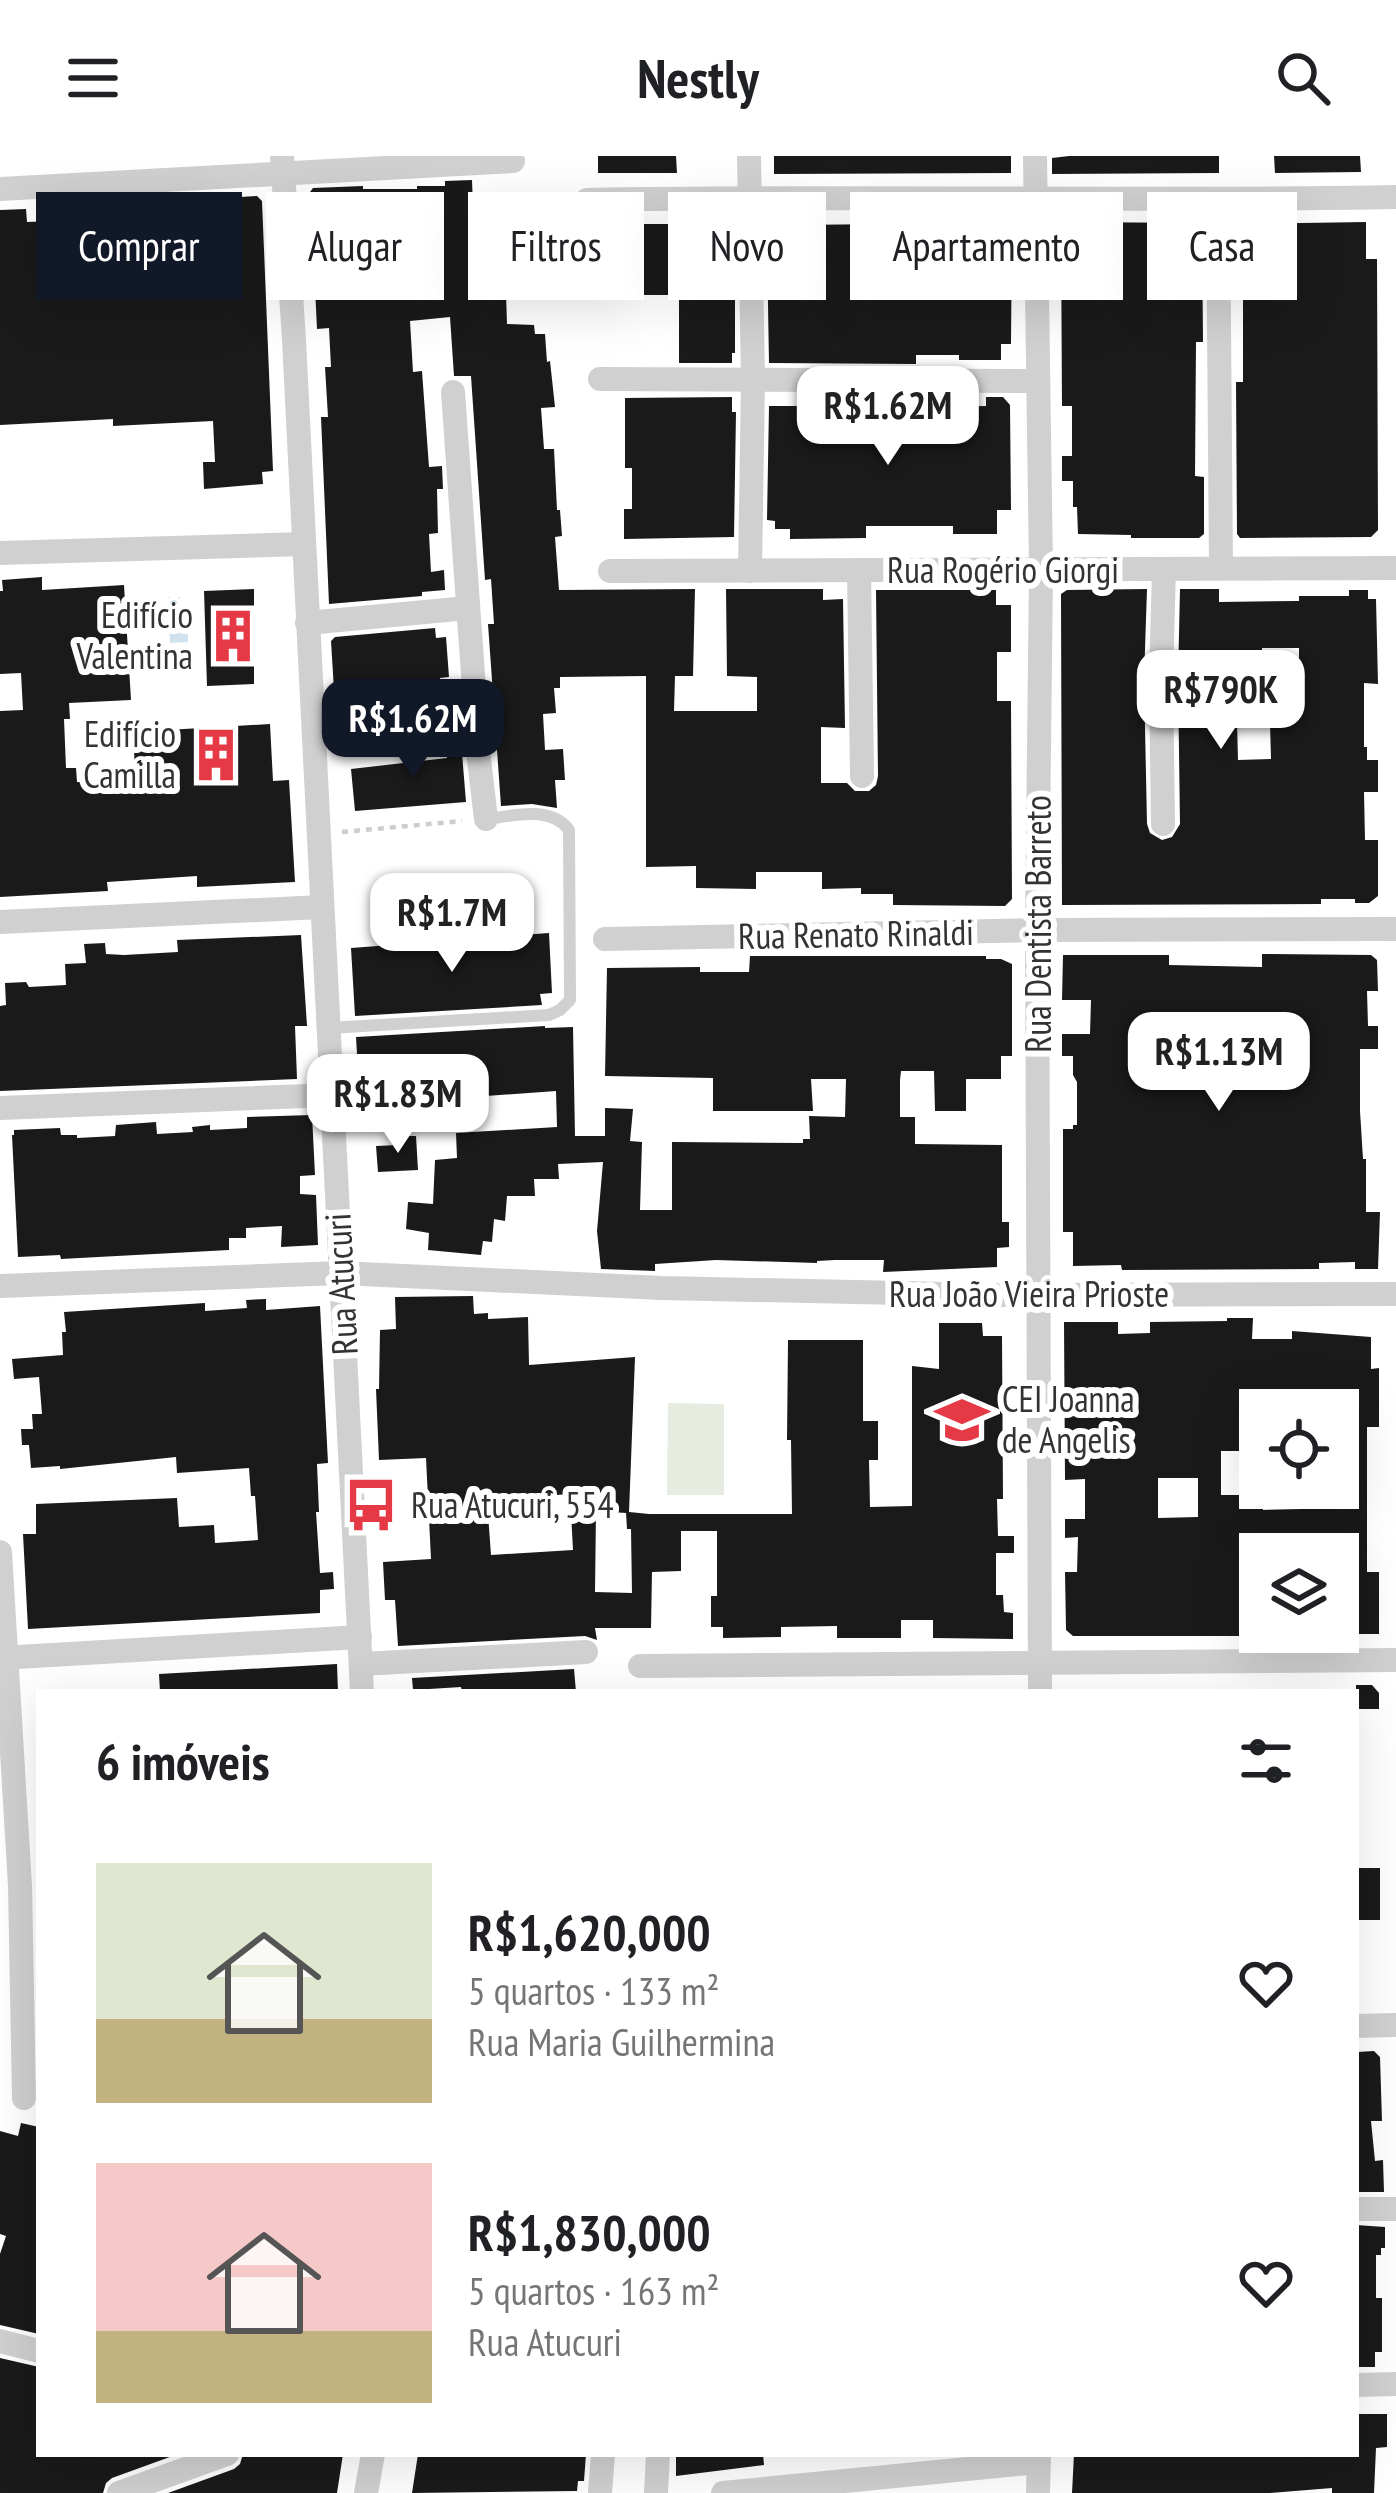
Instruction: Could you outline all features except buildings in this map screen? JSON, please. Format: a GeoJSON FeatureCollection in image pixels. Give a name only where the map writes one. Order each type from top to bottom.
{"type":"FeatureCollection","features":[{"type":"Feature","properties":{"kind":"street"},"geometry":{"type":"LineString","coordinates":[[748,156],[749,192]]}},
{"type":"Feature","properties":{"kind":"street","name":"Rua Dentista Barreto"},"geometry":{"type":"LineString","coordinates":[[1034,192],[1035,156]]}},
{"type":"Feature","properties":{"kind":"street"},"geometry":{"type":"LineString","coordinates":[[0,189],[283,166],[513,161]]}},
{"type":"Feature","properties":{"kind":"street","name":"Rua Atucuri"},"geometry":{"type":"LineString","coordinates":[[283,166],[362,1689]]}},
{"type":"Feature","properties":{"kind":"street"},"geometry":{"type":"LineString","coordinates":[[1297,199],[1396,197]]}},
{"type":"Feature","properties":{"kind":"street"},"geometry":{"type":"LineString","coordinates":[[750,571],[751,300]]}},
{"type":"Feature","properties":{"kind":"street","name":"Rua Dentista Barreto"},"geometry":{"type":"LineString","coordinates":[[1036,300],[1041,569],[1037,930],[1040,1689]]}},
{"type":"Feature","properties":{"kind":"street"},"geometry":{"type":"LineString","coordinates":[[1219,300],[1221,568]]}},
{"type":"Feature","properties":{"kind":"street"},"geometry":{"type":"LineString","coordinates":[[600,379],[1038,381]]}},
{"type":"Feature","properties":{"kind":"street"},"geometry":{"type":"LineString","coordinates":[[453,392],[486,819]]}},
{"type":"Feature","properties":{"kind":"street"},"geometry":{"type":"LineString","coordinates":[[0,553],[304,544]]}},
{"type":"Feature","properties":{"kind":"street","name":"Rua Rogério Giorgi"},"geometry":{"type":"LineString","coordinates":[[610,572],[1396,568]]}},
{"type":"Feature","properties":{"kind":"street"},"geometry":{"type":"LineString","coordinates":[[1163,824],[1164,569]]}},
{"type":"Feature","properties":{"kind":"street"},"geometry":{"type":"LineString","coordinates":[[859,570],[862,776]]}},
{"type":"Feature","properties":{"kind":"street"},"geometry":{"type":"LineString","coordinates":[[307,623],[468,608]]}},
{"type":"Feature","properties":{"kind":"street"},"geometry":{"type":"LineString","coordinates":[[0,922],[322,908]]}},
{"type":"Feature","properties":{"kind":"street","name":"Rua Renato Rinaldi"},"geometry":{"type":"LineString","coordinates":[[605,939],[1396,929]]}},
{"type":"Feature","properties":{"kind":"street"},"geometry":{"type":"LineString","coordinates":[[0,1108],[332,1095]]}},
{"type":"Feature","properties":{"kind":"street","name":"Rua João Vieira Prioste"},"geometry":{"type":"LineString","coordinates":[[0,1286],[340,1273],[662,1288],[1038,1296],[1396,1294]]}},
{"type":"Feature","properties":{"kind":"street"},"geometry":{"type":"LineString","coordinates":[[0,1552],[20,1886],[21,2098]]}},
{"type":"Feature","properties":{"kind":"street"},"geometry":{"type":"LineString","coordinates":[[3,1658],[360,1637]]}},
{"type":"Feature","properties":{"kind":"street"},"geometry":{"type":"LineString","coordinates":[[361,1664],[586,1652]]}},
{"type":"Feature","properties":{"kind":"street"},"geometry":{"type":"LineString","coordinates":[[640,1666],[1396,1660]]}},
{"type":"Feature","properties":{"kind":"street"},"geometry":{"type":"LineString","coordinates":[[1359,2026],[1396,2025]]}},
{"type":"Feature","properties":{"kind":"street"},"geometry":{"type":"LineString","coordinates":[[1359,2209],[1396,2209]]}},
{"type":"Feature","properties":{"kind":"street"},"geometry":{"type":"LineString","coordinates":[[0,2341],[36,2350]]}},
{"type":"Feature","properties":{"kind":"street"},"geometry":{"type":"LineString","coordinates":[[1359,2385],[1396,2384]]}},
{"type":"Feature","properties":{"kind":"street"},"geometry":{"type":"LineString","coordinates":[[118,2493],[219,2457]]}},
{"type":"Feature","properties":{"kind":"street"},"geometry":{"type":"LineString","coordinates":[[366,2493],[372,2457]]}},
{"type":"Feature","properties":{"kind":"street"},"geometry":{"type":"LineString","coordinates":[[600,2493],[603,2457]]}},
{"type":"Feature","properties":{"kind":"street"},"geometry":{"type":"LineString","coordinates":[[656,2493],[658,2457]]}},
{"type":"Feature","properties":{"kind":"street"},"geometry":{"type":"LineString","coordinates":[[723,2493],[1039,2458],[1039,2493]]}},
{"type":"Feature","properties":{"kind":"lane"},"geometry":{"type":"LineString","coordinates":[[328,1028],[549,1015],[570,1000],[569,830],[558,817],[547,814],[486,819]]}},
{"type":"Feature","properties":{"kind":"path"},"geometry":{"type":"LineString","coordinates":[[318,834],[486,819]]}},
{"type":"Feature","properties":{"kind":"shaded area"},"geometry":{"type":"Polygon","coordinates":[[[668,1403],[724,1404],[724,1495],[667,1495],[668,1403]]]}},
{"type":"Feature","properties":{"kind":"water"},"geometry":{"type":"Polygon","coordinates":[[[168,597],[180,597],[181,627],[188,627],[188,642],[170,643],[168,597]]]}},
{"type":"Feature","properties":{"kind":"place","name":"Edifício Valentina"},"geometry":{"type":"Point","coordinates":[233,636]}},
{"type":"Feature","properties":{"kind":"place","name":"Edifício Camilla"},"geometry":{"type":"Point","coordinates":[216,755]}},
{"type":"Feature","properties":{"kind":"place","name":"CEI Joanna de Angelis"},"geometry":{"type":"Point","coordinates":[962,1420]}},
{"type":"Feature","properties":{"kind":"place","name":"Rua Atucuri, 554"},"geometry":{"type":"Point","coordinates":[371,1505]}}]}
